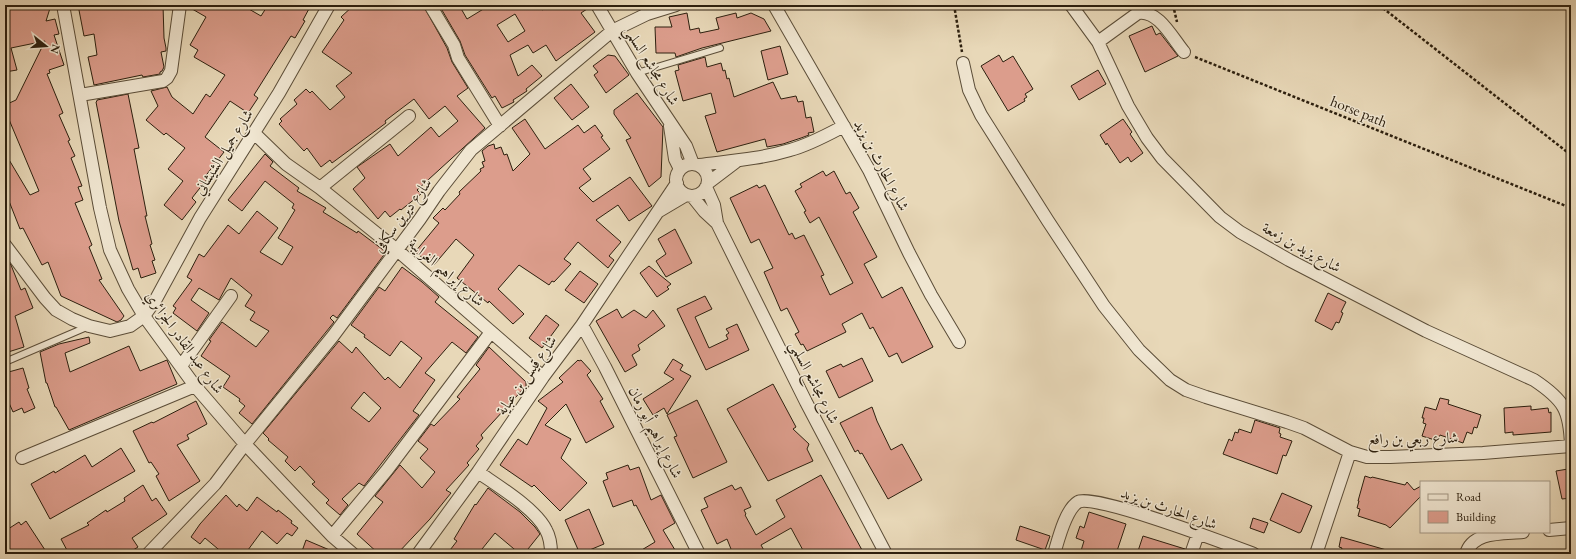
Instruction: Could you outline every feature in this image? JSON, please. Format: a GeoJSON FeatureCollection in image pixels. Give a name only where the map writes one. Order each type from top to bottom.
{"type":"FeatureCollection","features":[{"type":"Feature","properties":{"kind":"street","name":"شارع عبد القادر الجزائري"},"geometry":{"type":"LineString","coordinates":[[63,5],[92,169],[110,250],[119,270],[144,316],[195,386],[244,444],[332,536],[353,554]]}},
{"type":"Feature","properties":{"kind":"street"},"geometry":{"type":"LineString","coordinates":[[80,95],[163,81],[167,78],[171,71],[180,5]]}},
{"type":"Feature","properties":{"kind":"street","name":"شارع جميل الشيشاني"},"geometry":{"type":"LineString","coordinates":[[144,316],[156,299],[200,218],[279,93],[329,5]]}},
{"type":"Feature","properties":{"kind":"street"},"geometry":{"type":"LineString","coordinates":[[430,5],[454,45],[458,58],[500,126]]}},
{"type":"Feature","properties":{"kind":"street","name":"شارع مجاشع السلمي"},"geometry":{"type":"LineString","coordinates":[[597,5],[637,73],[686,146],[696,165]]}},
{"type":"Feature","properties":{"kind":"street","name":"شارع ديرين سكافي"},"geometry":{"type":"LineString","coordinates":[[148,554],[215,484],[244,444],[333,336],[461,162],[476,145],[612,31],[647,14],[676,5]]}},
{"type":"Feature","properties":{"kind":"street","name":"شارع الحارث بن يزيد"},"geometry":{"type":"LineString","coordinates":[[774,5],[869,170],[909,253],[958,342]]}},
{"type":"Feature","properties":{"kind":"street","name":"شارع يزيد بن زمعة"},"geometry":{"type":"LineString","coordinates":[[1071,5],[1098,42],[1128,106],[1147,138],[1162,158],[1220,216],[1240,232],[1296,264],[1426,331],[1534,380],[1550,391],[1565,408],[1570,428],[1571,446]]}},
{"type":"Feature","properties":{"kind":"street"},"geometry":{"type":"LineString","coordinates":[[1098,42],[1138,13],[1145,11],[1152,14],[1162,23],[1184,52]]}},
{"type":"Feature","properties":{"kind":"street","name":"شارع ربعي بن رافع"},"geometry":{"type":"LineString","coordinates":[[963,63],[969,90],[981,115],[1104,306],[1139,350],[1170,380],[1186,390],[1304,428],[1350,452],[1367,457],[1483,453],[1571,446]]}},
{"type":"Feature","properties":{"kind":"street"},"geometry":{"type":"LineString","coordinates":[[320,188],[409,116]]}},
{"type":"Feature","properties":{"kind":"street","name":"شارع مجاشع السلمي"},"geometry":{"type":"LineString","coordinates":[[669,121],[675,159],[680,169]]}},
{"type":"Feature","properties":{"kind":"street"},"geometry":{"type":"LineString","coordinates":[[737,161],[707,185],[700,193],[689,195],[680,190],[677,183],[677,176],[680,169],[686,165],[737,161],[792,150],[844,126]]}},
{"type":"Feature","properties":{"kind":"street","name":"شارع إبراهيم الغرايبة"},"geometry":{"type":"LineString","coordinates":[[254,133],[286,164],[320,188],[397,250],[543,377]]}},
{"type":"Feature","properties":{"kind":"street"},"geometry":{"type":"LineString","coordinates":[[696,165],[706,173],[707,185]]}},
{"type":"Feature","properties":{"kind":"street","name":"شارع قيس بن عباية"},"geometry":{"type":"LineString","coordinates":[[418,554],[478,472],[543,377],[582,326],[656,212],[677,183]]}},
{"type":"Feature","properties":{"kind":"street","name":"شارع مجاشع السلمي"},"geometry":{"type":"LineString","coordinates":[[707,185],[714,204],[717,223],[806,402],[886,554]]}},
{"type":"Feature","properties":{"kind":"street","name":"شارع مجاشع السلمي"},"geometry":{"type":"LineString","coordinates":[[689,195],[717,223]]}},
{"type":"Feature","properties":{"kind":"street","name":"شارع قيس بن عباية"},"geometry":{"type":"LineString","coordinates":[[656,212],[689,195]]}},
{"type":"Feature","properties":{"kind":"street"},"geometry":{"type":"LineString","coordinates":[[5,245],[35,286],[56,310],[72,319],[89,326],[110,331],[130,326],[144,316]]}},
{"type":"Feature","properties":{"kind":"street"},"geometry":{"type":"LineString","coordinates":[[181,366],[231,296]]}},
{"type":"Feature","properties":{"kind":"street","name":"شارع إبراهيم أبو رمان"},"geometry":{"type":"LineString","coordinates":[[582,326],[605,367],[699,554]]}},
{"type":"Feature","properties":{"kind":"street"},"geometry":{"type":"LineString","coordinates":[[332,536],[387,470],[491,332]]}},
{"type":"Feature","properties":{"kind":"street"},"geometry":{"type":"LineString","coordinates":[[22,458],[195,386]]}},
{"type":"Feature","properties":{"kind":"street"},"geometry":{"type":"LineString","coordinates":[[1316,554],[1350,452]]}},
{"type":"Feature","properties":{"kind":"street"},"geometry":{"type":"LineString","coordinates":[[478,472],[538,518],[547,530],[552,554]]}},
{"type":"Feature","properties":{"kind":"street","name":"شارع الحارث بن يزيد"},"geometry":{"type":"LineString","coordinates":[[1054,554],[1065,520],[1073,506],[1079,502],[1088,501],[1127,509],[1254,554]]}},
{"type":"Feature","properties":{"kind":"street"},"geometry":{"type":"LineString","coordinates":[[1550,530],[1571,528]]}},
{"type":"Feature","properties":{"kind":"street"},"geometry":{"type":"LineString","coordinates":[[1466,554],[1473,541],[1484,537],[1515,533]]}},
{"type":"Feature","properties":{"kind":"street"},"geometry":{"type":"LineString","coordinates":[[1191,554],[1198,534]]}},
{"type":"Feature","properties":{"kind":"lane"},"geometry":{"type":"LineString","coordinates":[[637,73],[720,48]]}},
{"type":"Feature","properties":{"kind":"lane"},"geometry":{"type":"LineString","coordinates":[[5,362],[89,326]]}},
{"type":"Feature","properties":{"kind":"path"},"geometry":{"type":"LineString","coordinates":[[954,5],[963,63]]}},
{"type":"Feature","properties":{"kind":"path"},"geometry":{"type":"LineString","coordinates":[[1173,5],[1178,25]]}},
{"type":"Feature","properties":{"kind":"path"},"geometry":{"type":"LineString","coordinates":[[1379,5],[1571,155]]}},
{"type":"Feature","properties":{"kind":"path","name":"horse path"},"geometry":{"type":"LineString","coordinates":[[1184,52],[1571,208]]}},
{"type":"Feature","properties":{"kind":"building"},"geometry":{"type":"Polygon","coordinates":[[[5,5],[51,5],[46,21],[55,19],[59,34],[54,35],[64,65],[49,70],[50,73],[47,74],[63,113],[59,115],[75,156],[71,158],[82,186],[78,187],[83,200],[75,203],[92,245],[89,247],[102,279],[99,280],[124,316],[117,322],[61,296],[48,262],[42,265],[23,228],[20,229],[5,191],[5,153],[30,195],[39,191],[5,110],[5,105],[16,100],[45,41],[11,48],[17,70],[5,72],[5,5]]]}},
{"type":"Feature","properties":{"kind":"building"},"geometry":{"type":"Polygon","coordinates":[[[78,5],[163,5],[166,51],[161,52],[164,67],[160,74],[143,77],[142,75],[94,85],[88,57],[97,55],[94,34],[84,36],[78,5]]]}},
{"type":"Feature","properties":{"kind":"building"},"geometry":{"type":"Polygon","coordinates":[[[187,5],[242,5],[261,16],[268,5],[311,5],[303,20],[305,21],[295,38],[291,36],[254,95],[258,98],[248,113],[230,101],[205,137],[224,152],[204,178],[207,179],[192,198],[196,202],[182,220],[164,205],[183,181],[168,169],[185,148],[166,133],[164,135],[146,120],[158,106],[151,91],[167,87],[172,97],[193,114],[206,94],[210,97],[225,75],[194,57],[198,50],[190,45],[206,17],[187,5]]]}},
{"type":"Feature","properties":{"kind":"building"},"geometry":{"type":"Polygon","coordinates":[[[354,5],[423,5],[447,48],[452,62],[468,88],[457,96],[485,128],[417,190],[421,194],[390,217],[385,211],[378,219],[353,189],[365,178],[357,167],[390,144],[398,156],[431,127],[439,137],[458,121],[445,106],[429,119],[414,99],[385,121],[386,123],[332,163],[330,160],[321,167],[307,148],[304,151],[279,124],[282,121],[280,119],[297,104],[294,100],[306,89],[310,93],[312,91],[330,110],[345,97],[336,86],[352,73],[322,52],[344,20],[341,17],[354,5]]]}},
{"type":"Feature","properties":{"kind":"building"},"geometry":{"type":"Polygon","coordinates":[[[439,5],[459,5],[467,19],[490,5],[539,5],[542,10],[551,5],[590,5],[590,7],[581,13],[595,32],[556,61],[546,45],[533,53],[528,45],[510,55],[518,76],[532,65],[542,76],[526,89],[527,91],[513,100],[514,102],[502,108],[495,96],[492,98],[465,55],[460,41],[439,5]],[[515,14],[497,25],[508,42],[525,31],[515,14]]]}},
{"type":"Feature","properties":{"kind":"building"},"geometry":{"type":"Polygon","coordinates":[[[687,13],[690,30],[699,28],[700,33],[719,29],[716,18],[736,13],[737,18],[751,13],[764,19],[771,31],[702,48],[676,57],[675,53],[656,53],[655,27],[672,27],[669,17],[687,13]]]}},
{"type":"Feature","properties":{"kind":"building"},"geometry":{"type":"Polygon","coordinates":[[[1152,26],[1156,35],[1160,33],[1178,56],[1145,72],[1129,36],[1152,26]]]}},
{"type":"Feature","properties":{"kind":"building"},"geometry":{"type":"Polygon","coordinates":[[[780,46],[788,74],[768,80],[761,51],[780,46]]]}},
{"type":"Feature","properties":{"kind":"building"},"geometry":{"type":"Polygon","coordinates":[[[608,55],[615,56],[629,75],[606,93],[594,75],[598,72],[593,66],[608,55]]]}},
{"type":"Feature","properties":{"kind":"building"},"geometry":{"type":"Polygon","coordinates":[[[999,55],[1003,62],[1013,56],[1033,89],[1025,94],[1027,97],[1024,99],[1025,101],[1008,111],[981,66],[999,55]]]}},
{"type":"Feature","properties":{"kind":"building"},"geometry":{"type":"Polygon","coordinates":[[[705,57],[707,67],[721,63],[723,71],[725,70],[727,79],[729,78],[734,97],[773,82],[781,99],[796,96],[798,102],[803,101],[806,118],[811,117],[814,132],[808,133],[809,135],[783,144],[767,147],[765,139],[717,152],[705,116],[716,113],[711,93],[683,101],[675,71],[679,70],[678,65],[705,57]]]}},
{"type":"Feature","properties":{"kind":"building"},"geometry":{"type":"Polygon","coordinates":[[[1098,70],[1106,84],[1079,100],[1071,86],[1098,70]]]}},
{"type":"Feature","properties":{"kind":"building"},"geometry":{"type":"Polygon","coordinates":[[[571,84],[589,107],[572,120],[554,98],[571,84]]]}},
{"type":"Feature","properties":{"kind":"building"},"geometry":{"type":"Polygon","coordinates":[[[637,93],[663,127],[661,177],[649,187],[626,140],[631,138],[614,114],[614,110],[637,93]]]}},
{"type":"Feature","properties":{"kind":"building"},"geometry":{"type":"Polygon","coordinates":[[[128,94],[139,148],[134,149],[147,216],[145,216],[152,244],[150,245],[155,260],[152,261],[156,273],[141,278],[138,268],[133,270],[119,221],[96,102],[97,100],[128,94]]]}},
{"type":"Feature","properties":{"kind":"building"},"geometry":{"type":"Polygon","coordinates":[[[525,119],[545,149],[578,125],[584,133],[595,125],[603,136],[601,137],[610,149],[583,169],[591,179],[579,188],[593,202],[630,177],[652,206],[629,221],[618,205],[596,220],[621,242],[609,256],[614,260],[608,268],[578,242],[564,259],[571,264],[554,282],[552,281],[549,285],[519,265],[498,289],[524,314],[513,324],[489,301],[488,303],[457,278],[474,255],[456,239],[434,265],[415,252],[439,223],[433,218],[443,208],[445,210],[460,194],[459,192],[481,171],[480,169],[484,167],[482,162],[485,161],[482,151],[488,146],[494,144],[495,149],[501,147],[504,155],[507,154],[513,171],[530,154],[512,128],[525,119]]]}},
{"type":"Feature","properties":{"kind":"building"},"geometry":{"type":"Polygon","coordinates":[[[1123,119],[1132,132],[1130,134],[1143,153],[1131,162],[1128,157],[1120,163],[1100,135],[1123,119]]]}},
{"type":"Feature","properties":{"kind":"building"},"geometry":{"type":"Polygon","coordinates":[[[265,154],[273,162],[270,166],[299,188],[297,191],[326,208],[323,212],[357,233],[358,231],[386,252],[337,318],[333,315],[330,318],[334,322],[252,424],[239,413],[245,406],[239,401],[240,399],[223,387],[230,376],[201,356],[211,341],[209,340],[222,322],[256,347],[269,331],[250,320],[255,312],[245,306],[252,295],[231,278],[219,300],[199,288],[191,300],[209,313],[197,331],[173,313],[176,308],[173,306],[192,280],[187,277],[199,254],[204,257],[228,225],[239,234],[257,211],[278,228],[260,252],[282,265],[293,247],[278,238],[295,210],[292,208],[294,204],[265,181],[242,211],[228,200],[265,154]]]}},
{"type":"Feature","properties":{"kind":"building"},"geometry":{"type":"Polygon","coordinates":[[[823,171],[826,176],[834,171],[846,194],[850,192],[859,208],[853,212],[877,257],[864,264],[882,298],[902,287],[933,347],[902,363],[897,353],[889,357],[873,327],[870,329],[862,313],[842,324],[846,332],[807,351],[803,344],[801,345],[795,334],[799,332],[787,308],[781,311],[764,272],[773,268],[759,239],[751,243],[730,198],[757,185],[759,188],[765,185],[789,235],[792,233],[795,239],[804,235],[824,275],[821,276],[830,295],[853,283],[819,217],[810,223],[804,212],[806,211],[795,191],[802,187],[800,184],[823,171]]]}},
{"type":"Feature","properties":{"kind":"building"},"geometry":{"type":"Polygon","coordinates":[[[675,229],[692,263],[666,277],[656,261],[666,254],[658,239],[675,229]]]}},
{"type":"Feature","properties":{"kind":"building"},"geometry":{"type":"Polygon","coordinates":[[[5,257],[11,265],[21,290],[25,288],[33,308],[15,316],[24,347],[5,353],[5,257]]]}},
{"type":"Feature","properties":{"kind":"building"},"geometry":{"type":"Polygon","coordinates":[[[649,266],[671,284],[667,287],[669,289],[657,297],[640,273],[649,266]]]}},
{"type":"Feature","properties":{"kind":"building"},"geometry":{"type":"Polygon","coordinates":[[[402,267],[439,297],[435,302],[478,337],[466,353],[452,342],[425,373],[435,380],[413,411],[419,415],[364,486],[359,483],[342,499],[348,505],[340,515],[326,503],[329,500],[312,484],[315,482],[300,466],[295,471],[285,461],[288,457],[268,440],[269,439],[263,433],[339,341],[352,353],[356,347],[385,380],[388,377],[400,388],[422,358],[401,341],[390,356],[364,337],[365,335],[351,325],[379,287],[385,291],[402,267]],[[364,392],[351,408],[369,422],[381,408],[364,392]]]}},
{"type":"Feature","properties":{"kind":"building"},"geometry":{"type":"Polygon","coordinates":[[[580,271],[598,284],[584,303],[565,290],[580,271]]]}},
{"type":"Feature","properties":{"kind":"building"},"geometry":{"type":"Polygon","coordinates":[[[1328,293],[1346,302],[1341,312],[1343,313],[1339,323],[1336,322],[1332,330],[1315,321],[1328,293]]]}},
{"type":"Feature","properties":{"kind":"building"},"geometry":{"type":"Polygon","coordinates":[[[705,296],[712,309],[695,317],[709,348],[728,339],[726,335],[729,333],[726,329],[737,324],[749,350],[706,370],[677,309],[705,296]]]}},
{"type":"Feature","properties":{"kind":"building"},"geometry":{"type":"Polygon","coordinates":[[[617,309],[622,318],[634,310],[646,318],[653,310],[665,326],[638,345],[640,350],[632,355],[637,365],[625,372],[596,321],[617,309]]]}},
{"type":"Feature","properties":{"kind":"building"},"geometry":{"type":"Polygon","coordinates":[[[546,315],[559,325],[542,348],[529,338],[546,315]]]}},
{"type":"Feature","properties":{"kind":"building"},"geometry":{"type":"Polygon","coordinates":[[[89,337],[90,343],[65,353],[70,372],[129,346],[140,371],[167,360],[177,384],[69,430],[55,407],[46,383],[40,352],[59,344],[89,337]]]}},
{"type":"Feature","properties":{"kind":"building"},"geometry":{"type":"Polygon","coordinates":[[[489,347],[526,382],[526,386],[481,435],[483,438],[476,446],[479,449],[467,463],[469,465],[446,490],[451,493],[430,519],[397,554],[379,554],[357,534],[383,502],[375,496],[400,465],[422,488],[435,472],[420,458],[428,449],[418,441],[431,424],[434,426],[460,399],[457,397],[480,369],[476,365],[489,347]]]}},
{"type":"Feature","properties":{"kind":"building"},"geometry":{"type":"Polygon","coordinates":[[[862,358],[873,381],[839,398],[826,371],[841,364],[843,367],[862,358]]]}},
{"type":"Feature","properties":{"kind":"building"},"geometry":{"type":"Polygon","coordinates":[[[673,359],[683,365],[680,370],[691,376],[667,414],[664,408],[653,415],[643,399],[674,379],[664,373],[673,359]]]}},
{"type":"Feature","properties":{"kind":"building"},"geometry":{"type":"Polygon","coordinates":[[[578,360],[581,360],[591,371],[587,375],[603,399],[600,401],[614,427],[586,443],[566,404],[545,425],[571,439],[561,458],[587,483],[560,511],[534,485],[532,487],[500,465],[518,439],[527,445],[547,408],[538,401],[563,382],[559,378],[578,360]]]}},
{"type":"Feature","properties":{"kind":"building"},"geometry":{"type":"Polygon","coordinates":[[[23,368],[29,388],[27,389],[35,408],[24,413],[22,408],[13,412],[5,394],[5,373],[23,368]]]}},
{"type":"Feature","properties":{"kind":"building"},"geometry":{"type":"Polygon","coordinates":[[[773,384],[796,427],[793,429],[809,444],[807,449],[813,461],[768,481],[727,409],[773,384]]]}},
{"type":"Feature","properties":{"kind":"building"},"geometry":{"type":"Polygon","coordinates":[[[1440,398],[1449,400],[1448,404],[1481,415],[1477,428],[1474,427],[1472,434],[1467,432],[1463,443],[1440,435],[1438,441],[1422,436],[1426,424],[1423,423],[1424,418],[1422,418],[1425,407],[1436,410],[1440,398]]]}},
{"type":"Feature","properties":{"kind":"building"},"geometry":{"type":"Polygon","coordinates":[[[697,400],[727,462],[693,478],[674,437],[677,436],[667,415],[697,400]]]}},
{"type":"Feature","properties":{"kind":"building"},"geometry":{"type":"Polygon","coordinates":[[[196,401],[207,424],[187,435],[189,439],[177,445],[200,481],[169,501],[156,476],[159,474],[151,462],[149,463],[133,431],[152,422],[153,423],[196,401]]]}},
{"type":"Feature","properties":{"kind":"building"},"geometry":{"type":"Polygon","coordinates":[[[1531,406],[1531,410],[1548,408],[1549,413],[1551,412],[1551,432],[1513,435],[1513,432],[1505,433],[1504,408],[1531,406]]]}},
{"type":"Feature","properties":{"kind":"building"},"geometry":{"type":"Polygon","coordinates":[[[872,407],[891,450],[902,444],[922,480],[888,499],[862,453],[860,454],[858,450],[855,452],[840,423],[872,407]]]}},
{"type":"Feature","properties":{"kind":"building"},"geometry":{"type":"Polygon","coordinates":[[[1255,420],[1280,428],[1280,437],[1292,441],[1286,456],[1283,455],[1277,474],[1223,454],[1229,439],[1232,441],[1235,432],[1238,433],[1239,429],[1251,433],[1255,420]]]}},
{"type":"Feature","properties":{"kind":"building"},"geometry":{"type":"Polygon","coordinates":[[[121,448],[135,471],[50,519],[31,484],[54,471],[55,473],[85,455],[92,467],[121,448]]]}},
{"type":"Feature","properties":{"kind":"building"},"geometry":{"type":"Polygon","coordinates":[[[628,465],[630,470],[639,467],[651,500],[661,495],[675,523],[663,530],[675,550],[669,554],[635,554],[655,542],[632,500],[613,507],[603,481],[608,479],[606,473],[628,465]]]}},
{"type":"Feature","properties":{"kind":"building"},"geometry":{"type":"Polygon","coordinates":[[[1568,469],[1569,476],[1571,475],[1571,498],[1562,499],[1556,471],[1568,469]]]}},
{"type":"Feature","properties":{"kind":"building"},"geometry":{"type":"Polygon","coordinates":[[[821,475],[862,550],[855,554],[805,554],[791,528],[761,545],[766,554],[733,554],[727,539],[717,544],[701,510],[708,507],[704,498],[732,485],[735,490],[741,487],[751,507],[744,510],[745,515],[756,535],[785,517],[776,500],[821,475]]]}},
{"type":"Feature","properties":{"kind":"building"},"geometry":{"type":"Polygon","coordinates":[[[1365,476],[1405,485],[1407,482],[1414,490],[1420,487],[1420,497],[1390,528],[1386,525],[1358,516],[1360,509],[1357,508],[1365,476]]]}},
{"type":"Feature","properties":{"kind":"building"},"geometry":{"type":"Polygon","coordinates":[[[143,485],[152,501],[156,498],[167,514],[132,538],[138,547],[127,554],[69,554],[61,539],[89,525],[87,523],[106,510],[107,512],[125,501],[124,498],[143,485]]]}},
{"type":"Feature","properties":{"kind":"building"},"geometry":{"type":"Polygon","coordinates":[[[488,488],[520,512],[540,534],[524,554],[520,554],[495,533],[478,554],[447,554],[457,541],[454,539],[475,504],[476,505],[488,488]]]}},
{"type":"Feature","properties":{"kind":"building"},"geometry":{"type":"Polygon","coordinates":[[[1282,493],[1312,506],[1301,532],[1299,533],[1270,520],[1282,493]]]}},
{"type":"Feature","properties":{"kind":"building"},"geometry":{"type":"Polygon","coordinates":[[[226,495],[237,507],[239,504],[247,511],[257,497],[277,512],[278,510],[298,528],[292,536],[287,533],[277,544],[262,531],[245,554],[224,554],[205,538],[200,544],[191,537],[200,524],[226,495]]]}},
{"type":"Feature","properties":{"kind":"building"},"geometry":{"type":"Polygon","coordinates":[[[589,509],[604,544],[580,554],[565,520],[589,509]]]}},
{"type":"Feature","properties":{"kind":"building"},"geometry":{"type":"Polygon","coordinates":[[[1089,512],[1126,524],[1116,554],[1080,554],[1084,541],[1076,538],[1080,526],[1084,528],[1089,512]]]}},
{"type":"Feature","properties":{"kind":"building"},"geometry":{"type":"Polygon","coordinates":[[[1253,518],[1268,523],[1264,533],[1250,528],[1253,518]]]}},
{"type":"Feature","properties":{"kind":"building"},"geometry":{"type":"Polygon","coordinates":[[[26,521],[45,550],[38,554],[12,554],[5,543],[5,531],[19,522],[21,525],[26,521]]]}},
{"type":"Feature","properties":{"kind":"building"},"geometry":{"type":"Polygon","coordinates":[[[1020,526],[1050,536],[1045,550],[1016,540],[1020,526]]]}},
{"type":"Feature","properties":{"kind":"building"},"geometry":{"type":"Polygon","coordinates":[[[1143,536],[1185,549],[1184,554],[1137,554],[1143,536]]]}},
{"type":"Feature","properties":{"kind":"building"},"geometry":{"type":"Polygon","coordinates":[[[1341,537],[1390,551],[1390,554],[1340,554],[1342,548],[1339,547],[1341,537]]]}},
{"type":"Feature","properties":{"kind":"building"},"geometry":{"type":"Polygon","coordinates":[[[306,540],[339,554],[301,554],[306,540]]]}}]}
